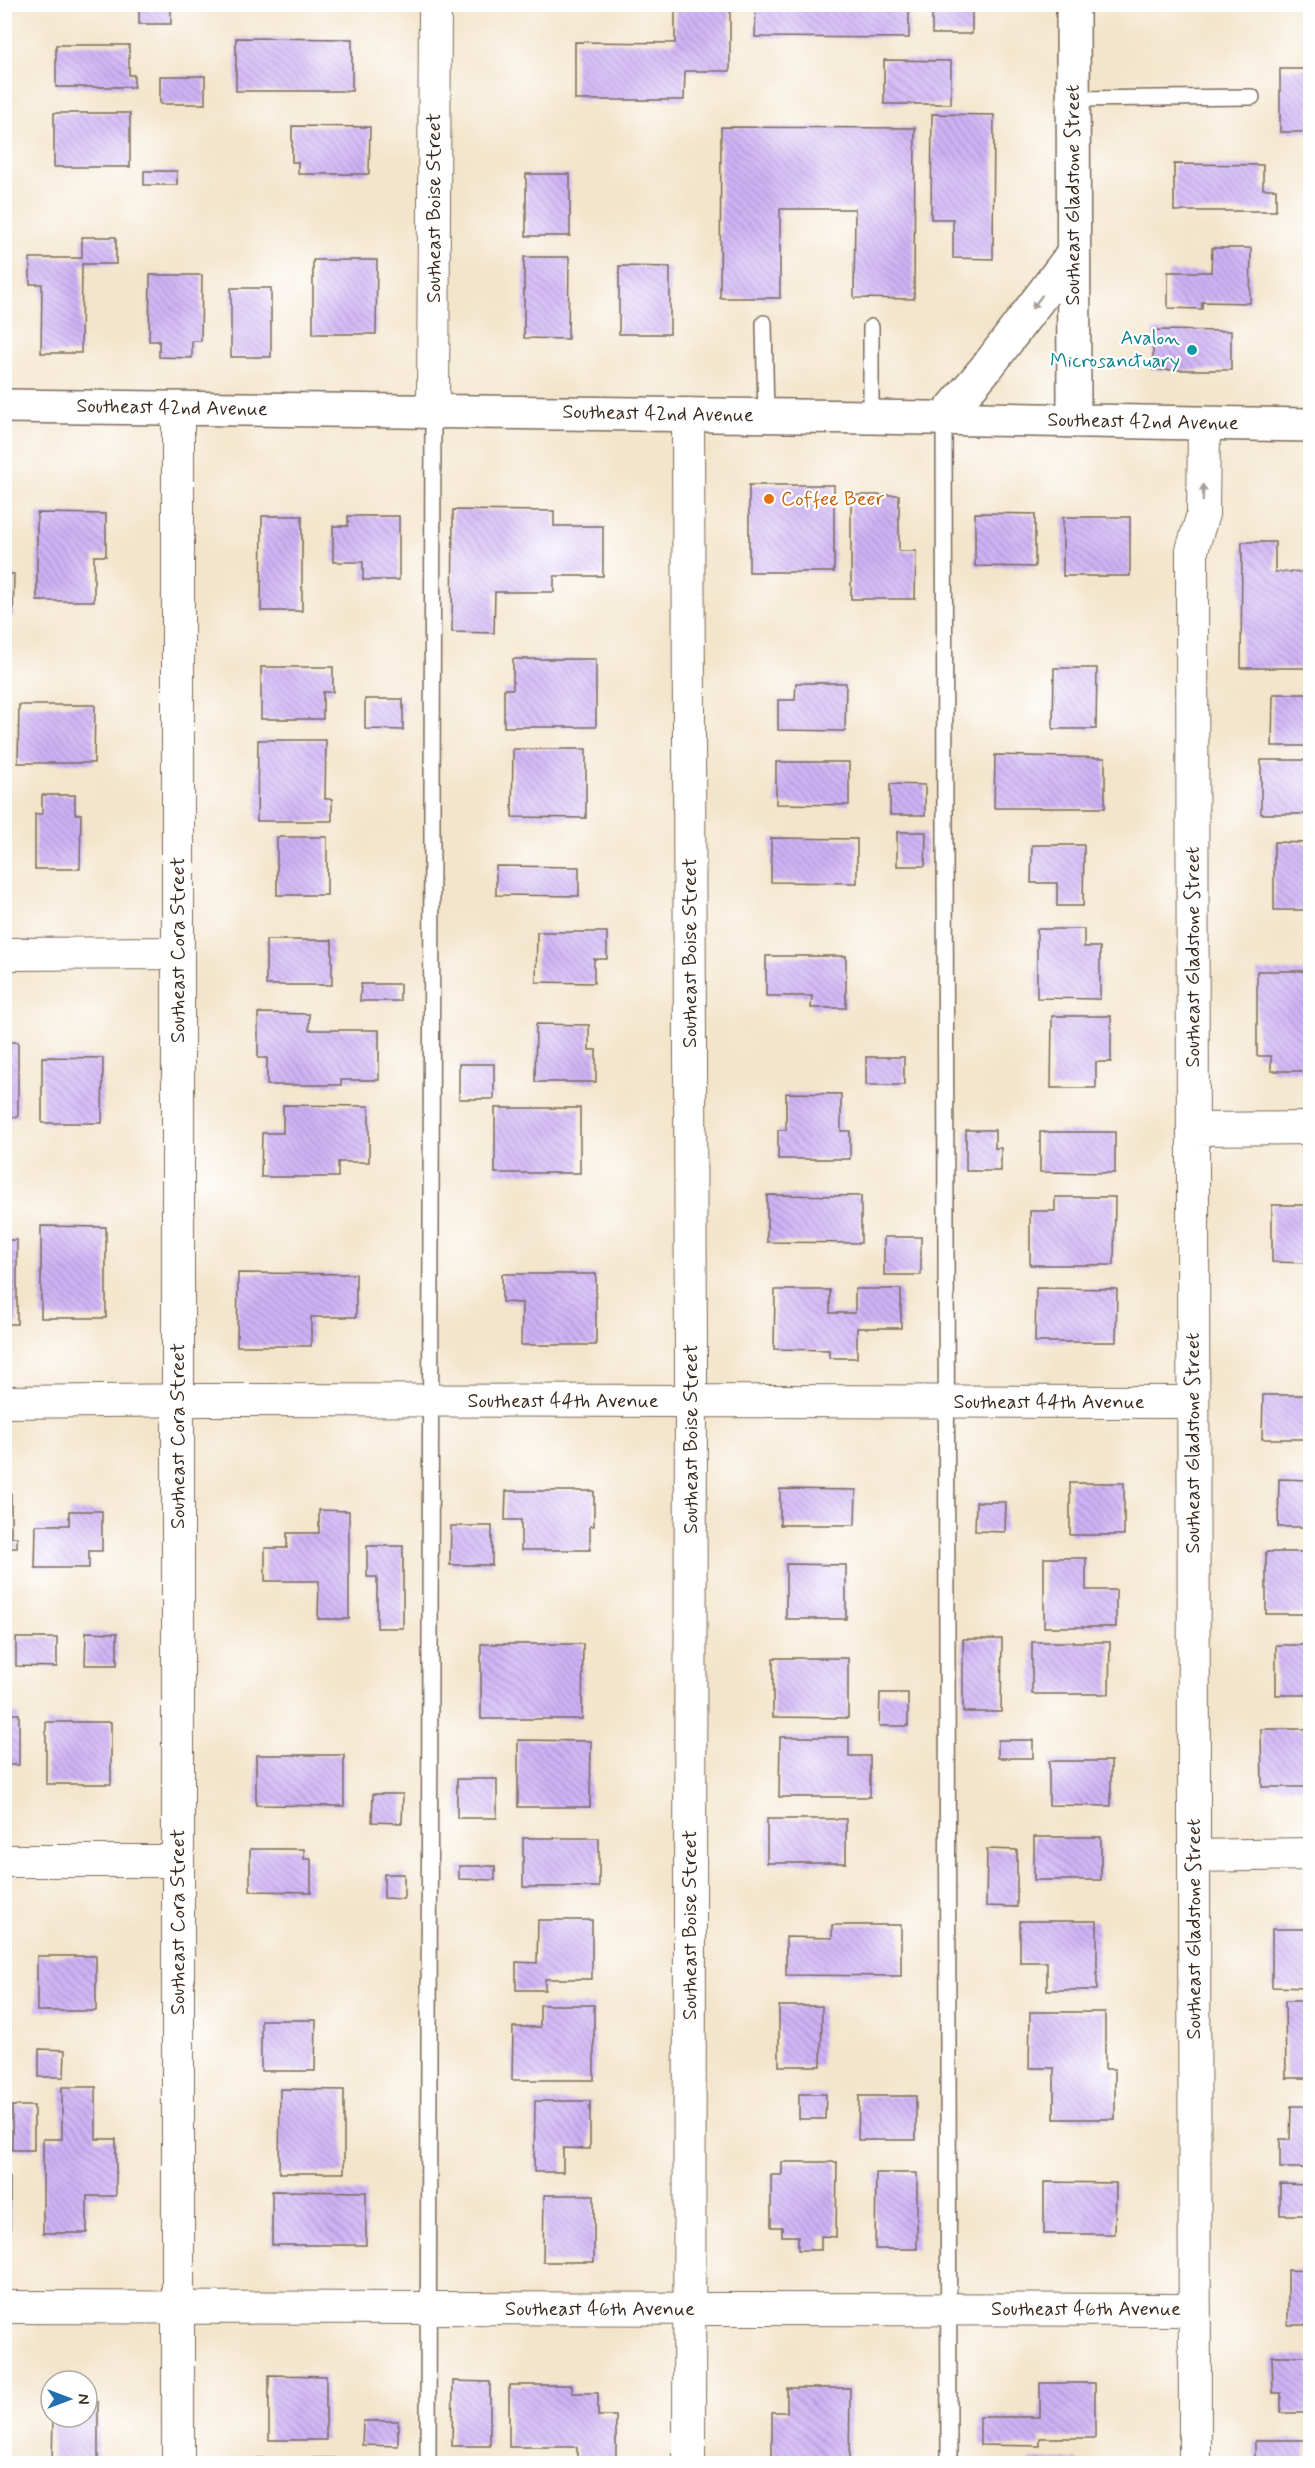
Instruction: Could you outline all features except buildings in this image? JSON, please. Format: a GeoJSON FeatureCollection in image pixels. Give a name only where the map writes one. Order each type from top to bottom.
{"type":"FeatureCollection","features":[{"type":"Feature","properties":{"kind":"street","name":"Southeast Boise Street"},"geometry":{"type":"LineString","coordinates":[[433,411],[435,4]]}},
{"type":"Feature","properties":{"kind":"street","name":"Southeast Gladstone Street"},"geometry":{"type":"LineString","coordinates":[[1073,4],[1074,421]]}},
{"type":"Feature","properties":{"kind":"street"},"geometry":{"type":"LineString","coordinates":[[944,418],[991,362],[1072,255]]}},
{"type":"Feature","properties":{"kind":"street","name":"Southeast 42nd Avenue"},"geometry":{"type":"LineString","coordinates":[[4,406],[1311,425]]}},
{"type":"Feature","properties":{"kind":"street","name":"Southeast Cora Street"},"geometry":{"type":"LineString","coordinates":[[178,408],[178,2463]]}},
{"type":"Feature","properties":{"kind":"street","name":"Southeast Boise Street"},"geometry":{"type":"LineString","coordinates":[[688,415],[691,1402],[689,2463]]}},
{"type":"Feature","properties":{"kind":"street","name":"Southeast Gladstone Street"},"geometry":{"type":"LineString","coordinates":[[1195,2463],[1192,550],[1203,514],[1204,423]]}},
{"type":"Feature","properties":{"kind":"street"},"geometry":{"type":"LineString","coordinates":[[4,954],[178,952]]}},
{"type":"Feature","properties":{"kind":"street"},"geometry":{"type":"LineString","coordinates":[[1193,1129],[1311,1128]]}},
{"type":"Feature","properties":{"kind":"street","name":"Southeast 44th Avenue"},"geometry":{"type":"LineString","coordinates":[[4,1402],[432,1400],[1193,1402]]}},
{"type":"Feature","properties":{"kind":"street"},"geometry":{"type":"LineString","coordinates":[[1194,1856],[1311,1854]]}},
{"type":"Feature","properties":{"kind":"street"},"geometry":{"type":"LineString","coordinates":[[4,1861],[178,1861]]}},
{"type":"Feature","properties":{"kind":"street","name":"Southeast 46th Avenue"},"geometry":{"type":"LineString","coordinates":[[4,2307],[1195,2310]]}},
{"type":"Feature","properties":{"kind":"lane"},"geometry":{"type":"LineString","coordinates":[[1073,99],[1252,97]]}},
{"type":"Feature","properties":{"kind":"lane"},"geometry":{"type":"LineString","coordinates":[[764,323],[766,416]]}},
{"type":"Feature","properties":{"kind":"lane"},"geometry":{"type":"LineString","coordinates":[[871,327],[871,417]]}},
{"type":"Feature","properties":{"kind":"lane"},"geometry":{"type":"LineString","coordinates":[[428,2463],[433,411]]}},
{"type":"Feature","properties":{"kind":"lane"},"geometry":{"type":"LineString","coordinates":[[944,418],[949,2463]]}},
{"type":"Feature","properties":{"kind":"place","name":"Avalon Microsanctuary"},"geometry":{"type":"Point","coordinates":[1192,350]}},
{"type":"Feature","properties":{"kind":"place","name":"Coffee Beer"},"geometry":{"type":"Point","coordinates":[769,499]}}]}
